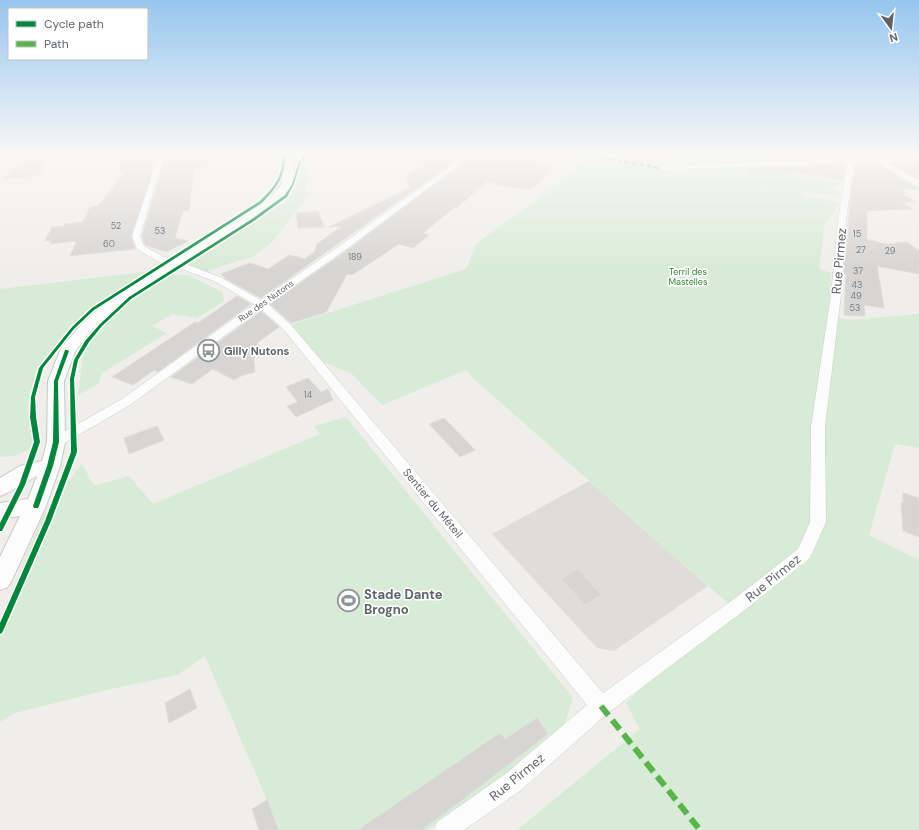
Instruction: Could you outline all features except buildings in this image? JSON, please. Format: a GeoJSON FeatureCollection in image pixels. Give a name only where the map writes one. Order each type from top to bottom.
{"type":"FeatureCollection","features":[{"type":"Feature","properties":{"kind":"main road"},"geometry":{"type":"LineString","coordinates":[[0,580],[36,506],[50,466],[56,442],[56,381],[67,351],[85,329],[108,307],[247,219],[272,201],[280,193]]}},
{"type":"Feature","properties":{"kind":"main road"},"geometry":{"type":"LineString","coordinates":[[0,488],[27,471],[50,466]]}},
{"type":"Feature","properties":{"kind":"main road"},"geometry":{"type":"LineString","coordinates":[[0,511],[36,506]]}},
{"type":"Feature","properties":{"kind":"street","name":"Sentier du Méteil"},"geometry":{"type":"LineString","coordinates":[[150,193],[136,236],[140,247],[162,260],[177,263],[217,279],[261,304],[288,328],[601,706]]}},
{"type":"Feature","properties":{"kind":"street","name":"Rue des Nutons"},"geometry":{"type":"LineString","coordinates":[[56,442],[126,402],[418,193]]}},
{"type":"Feature","properties":{"kind":"street","name":"Rue Pirmez"},"geometry":{"type":"LineString","coordinates":[[445,830],[512,783],[601,706],[744,601],[804,553],[818,522],[818,427],[836,295],[842,220],[846,193]]}},
{"type":"Feature","properties":{"kind":"shaded area"},"geometry":{"type":"Polygon","coordinates":[[[589,481],[708,586],[614,651],[597,648],[492,534],[589,481]]]}},
{"type":"Feature","properties":{"kind":"green space"},"geometry":{"type":"Polygon","coordinates":[[[288,193],[311,193],[272,242],[254,256],[224,265],[203,274],[182,265],[280,203],[288,193]]]}},
{"type":"Feature","properties":{"kind":"green space","name":"Terril des Mastelles"},"geometry":{"type":"Polygon","coordinates":[[[546,193],[803,193],[801,196],[840,203],[825,223],[819,269],[831,273],[829,315],[849,320],[919,314],[919,448],[895,444],[869,535],[919,560],[919,830],[517,830],[640,729],[626,703],[730,605],[474,379],[466,370],[382,405],[352,374],[326,363],[319,366],[290,325],[466,269],[477,243],[546,193]]]}},
{"type":"Feature","properties":{"kind":"green space"},"geometry":{"type":"Polygon","coordinates":[[[812,193],[838,193],[840,195],[812,193]]]}},
{"type":"Feature","properties":{"kind":"green space"},"geometry":{"type":"Polygon","coordinates":[[[145,272],[45,356],[34,390],[33,411],[42,444],[15,456],[0,457],[0,289],[145,272]]]}},
{"type":"Feature","properties":{"kind":"green space"},"geometry":{"type":"Polygon","coordinates":[[[172,275],[188,275],[222,292],[224,301],[197,318],[172,314],[152,326],[167,333],[102,373],[98,384],[78,395],[84,347],[105,321],[146,288],[172,275]]]}},
{"type":"Feature","properties":{"kind":"green space"},"geometry":{"type":"Polygon","coordinates":[[[346,417],[573,698],[559,742],[427,830],[280,830],[205,656],[177,675],[111,689],[15,713],[0,722],[0,620],[44,513],[82,464],[94,486],[129,476],[153,504],[320,434],[314,426],[346,417]]]}},
{"type":"Feature","properties":{"kind":"marked path"},"geometry":{"type":"LineString","coordinates":[[601,706],[700,830]]}},
{"type":"Feature","properties":{"kind":"cycle path"},"geometry":{"type":"LineString","coordinates":[[0,529],[22,485],[37,442],[33,417],[33,397],[41,368],[73,328],[93,309],[261,202],[270,193]]}},
{"type":"Feature","properties":{"kind":"cycle path"},"geometry":{"type":"LineString","coordinates":[[0,631],[48,521],[74,452],[72,379],[76,360],[87,341],[101,325],[130,298],[253,220],[286,196],[288,193]]}},
{"type":"Feature","properties":{"kind":"cycle path"},"geometry":{"type":"LineString","coordinates":[[36,506],[50,466],[56,442],[56,381],[67,351]]}},
{"type":"Feature","properties":{"kind":"place","name":"Gilly Nutons"},"geometry":{"type":"Point","coordinates":[209,351]}},
{"type":"Feature","properties":{"kind":"place","name":"Stade Dante Brogno"},"geometry":{"type":"Point","coordinates":[349,601]}}]}
